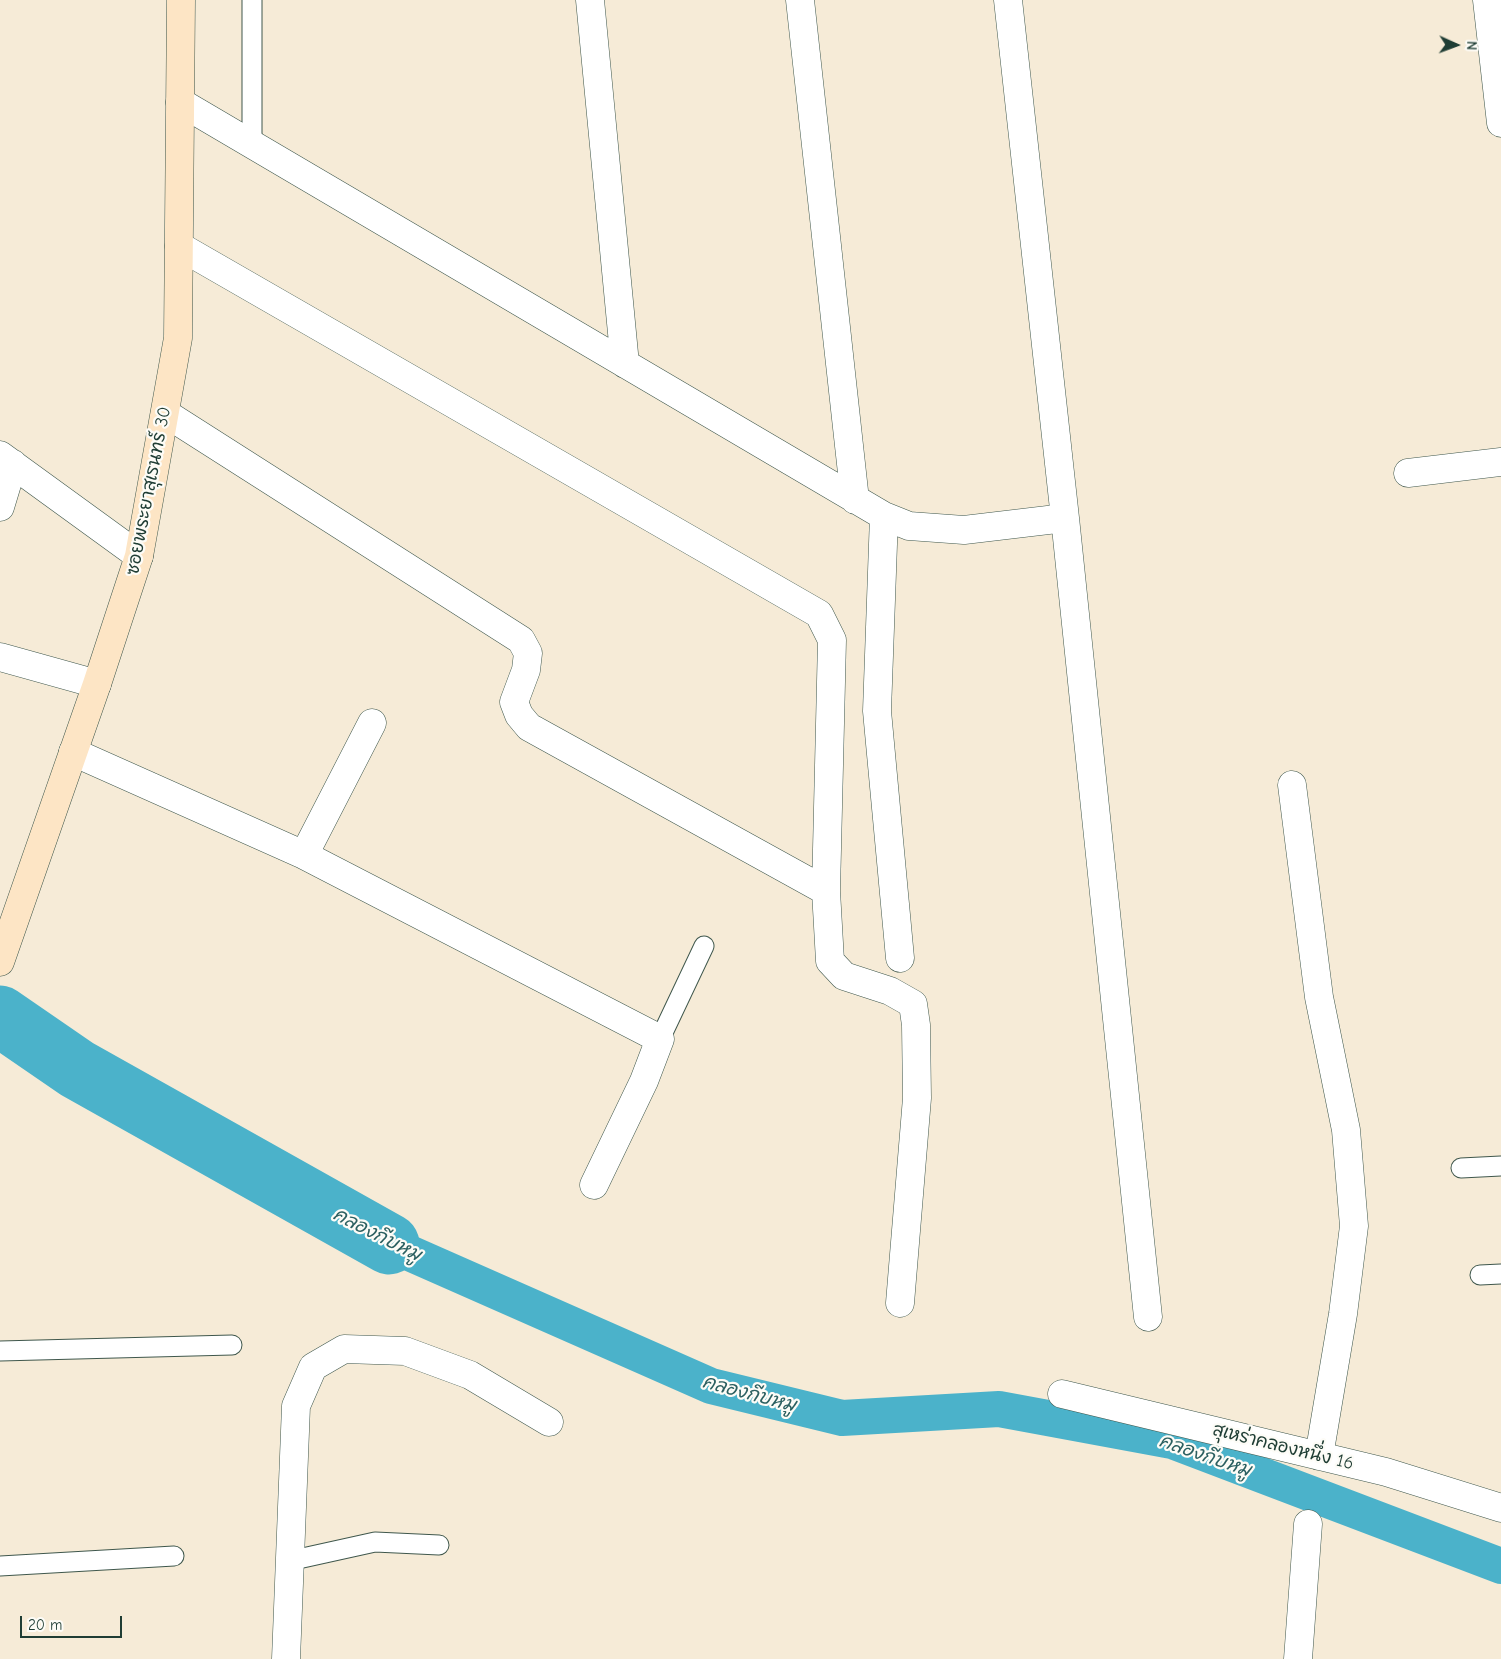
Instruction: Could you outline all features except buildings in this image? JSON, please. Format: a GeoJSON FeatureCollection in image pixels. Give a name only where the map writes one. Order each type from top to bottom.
{"type":"FeatureCollection","features":[{"type":"Feature","properties":{"kind":"street","name":"ซอยพระยาสุเรนทร์ 30"},"geometry":{"type":"LineString","coordinates":[[0,962],[97,684],[139,556],[178,338],[181,0]]}},
{"type":"Feature","properties":{"kind":"street"},"geometry":{"type":"LineString","coordinates":[[590,0],[624,364]]}},
{"type":"Feature","properties":{"kind":"street"},"geometry":{"type":"LineString","coordinates":[[800,0],[855,500]]}},
{"type":"Feature","properties":{"kind":"street"},"geometry":{"type":"LineString","coordinates":[[1008,0],[1065,518],[1148,1317]]}},
{"type":"Feature","properties":{"kind":"street"},"geometry":{"type":"LineString","coordinates":[[1487,0],[1501,123]]}},
{"type":"Feature","properties":{"kind":"street"},"geometry":{"type":"LineString","coordinates":[[180,102],[884,516],[909,526],[964,530],[1065,518]]}},
{"type":"Feature","properties":{"kind":"street"},"geometry":{"type":"LineString","coordinates":[[179,246],[819,614],[832,640],[826,890],[830,961],[844,976],[890,991],[913,1004],[916,1025],[917,1098],[900,1303]]}},
{"type":"Feature","properties":{"kind":"street"},"geometry":{"type":"LineString","coordinates":[[165,413],[521,640],[528,652],[526,670],[514,702],[519,715],[529,727],[826,890]]}},
{"type":"Feature","properties":{"kind":"street"},"geometry":{"type":"LineString","coordinates":[[0,507],[6,460],[139,556]]}},
{"type":"Feature","properties":{"kind":"street"},"geometry":{"type":"LineString","coordinates":[[1408,473],[1501,462]]}},
{"type":"Feature","properties":{"kind":"street"},"geometry":{"type":"LineString","coordinates":[[884,516],[877,711],[900,958]]}},
{"type":"Feature","properties":{"kind":"street"},"geometry":{"type":"LineString","coordinates":[[0,657],[97,684]]}},
{"type":"Feature","properties":{"kind":"street"},"geometry":{"type":"LineString","coordinates":[[304,855],[372,723]]}},
{"type":"Feature","properties":{"kind":"street"},"geometry":{"type":"LineString","coordinates":[[73,752],[304,855],[660,1039],[644,1081],[594,1185]]}},
{"type":"Feature","properties":{"kind":"street"},"geometry":{"type":"LineString","coordinates":[[1292,785],[1319,997],[1346,1130],[1354,1226],[1343,1314],[1319,1456]]}},
{"type":"Feature","properties":{"kind":"street"},"geometry":{"type":"LineString","coordinates":[[286,1659],[296,1406],[312,1367],[344,1349],[405,1351],[470,1375],[549,1422]]}},
{"type":"Feature","properties":{"kind":"street","name":"สุเหร่าคลองหนึ่ง 16"},"geometry":{"type":"LineString","coordinates":[[1062,1394],[1386,1472],[1501,1508]]}},
{"type":"Feature","properties":{"kind":"street"},"geometry":{"type":"LineString","coordinates":[[1298,1659],[1308,1524]]}},
{"type":"Feature","properties":{"kind":"lane"},"geometry":{"type":"LineString","coordinates":[[252,0],[252,144]]}},
{"type":"Feature","properties":{"kind":"lane"},"geometry":{"type":"LineString","coordinates":[[660,1039],[704,946]]}},
{"type":"Feature","properties":{"kind":"lane"},"geometry":{"type":"LineString","coordinates":[[1462,1168],[1501,1166]]}},
{"type":"Feature","properties":{"kind":"lane"},"geometry":{"type":"LineString","coordinates":[[1480,1275],[1501,1274]]}},
{"type":"Feature","properties":{"kind":"lane"},"geometry":{"type":"LineString","coordinates":[[0,1351],[232,1345]]}},
{"type":"Feature","properties":{"kind":"lane"},"geometry":{"type":"LineString","coordinates":[[289,1561],[375,1542],[439,1546]]}},
{"type":"Feature","properties":{"kind":"lane"},"geometry":{"type":"LineString","coordinates":[[0,1566],[174,1556]]}},
{"type":"Feature","properties":{"kind":"waterway","name":"คลองกีบหมู"},"geometry":{"type":"LineString","coordinates":[[0,1016],[77,1069],[389,1244]]}},
{"type":"Feature","properties":{"kind":"waterway","name":"คลองกีบหมู"},"geometry":{"type":"LineString","coordinates":[[389,1244],[711,1386],[842,1418],[999,1409],[1172,1441],[1501,1566]]}}]}
